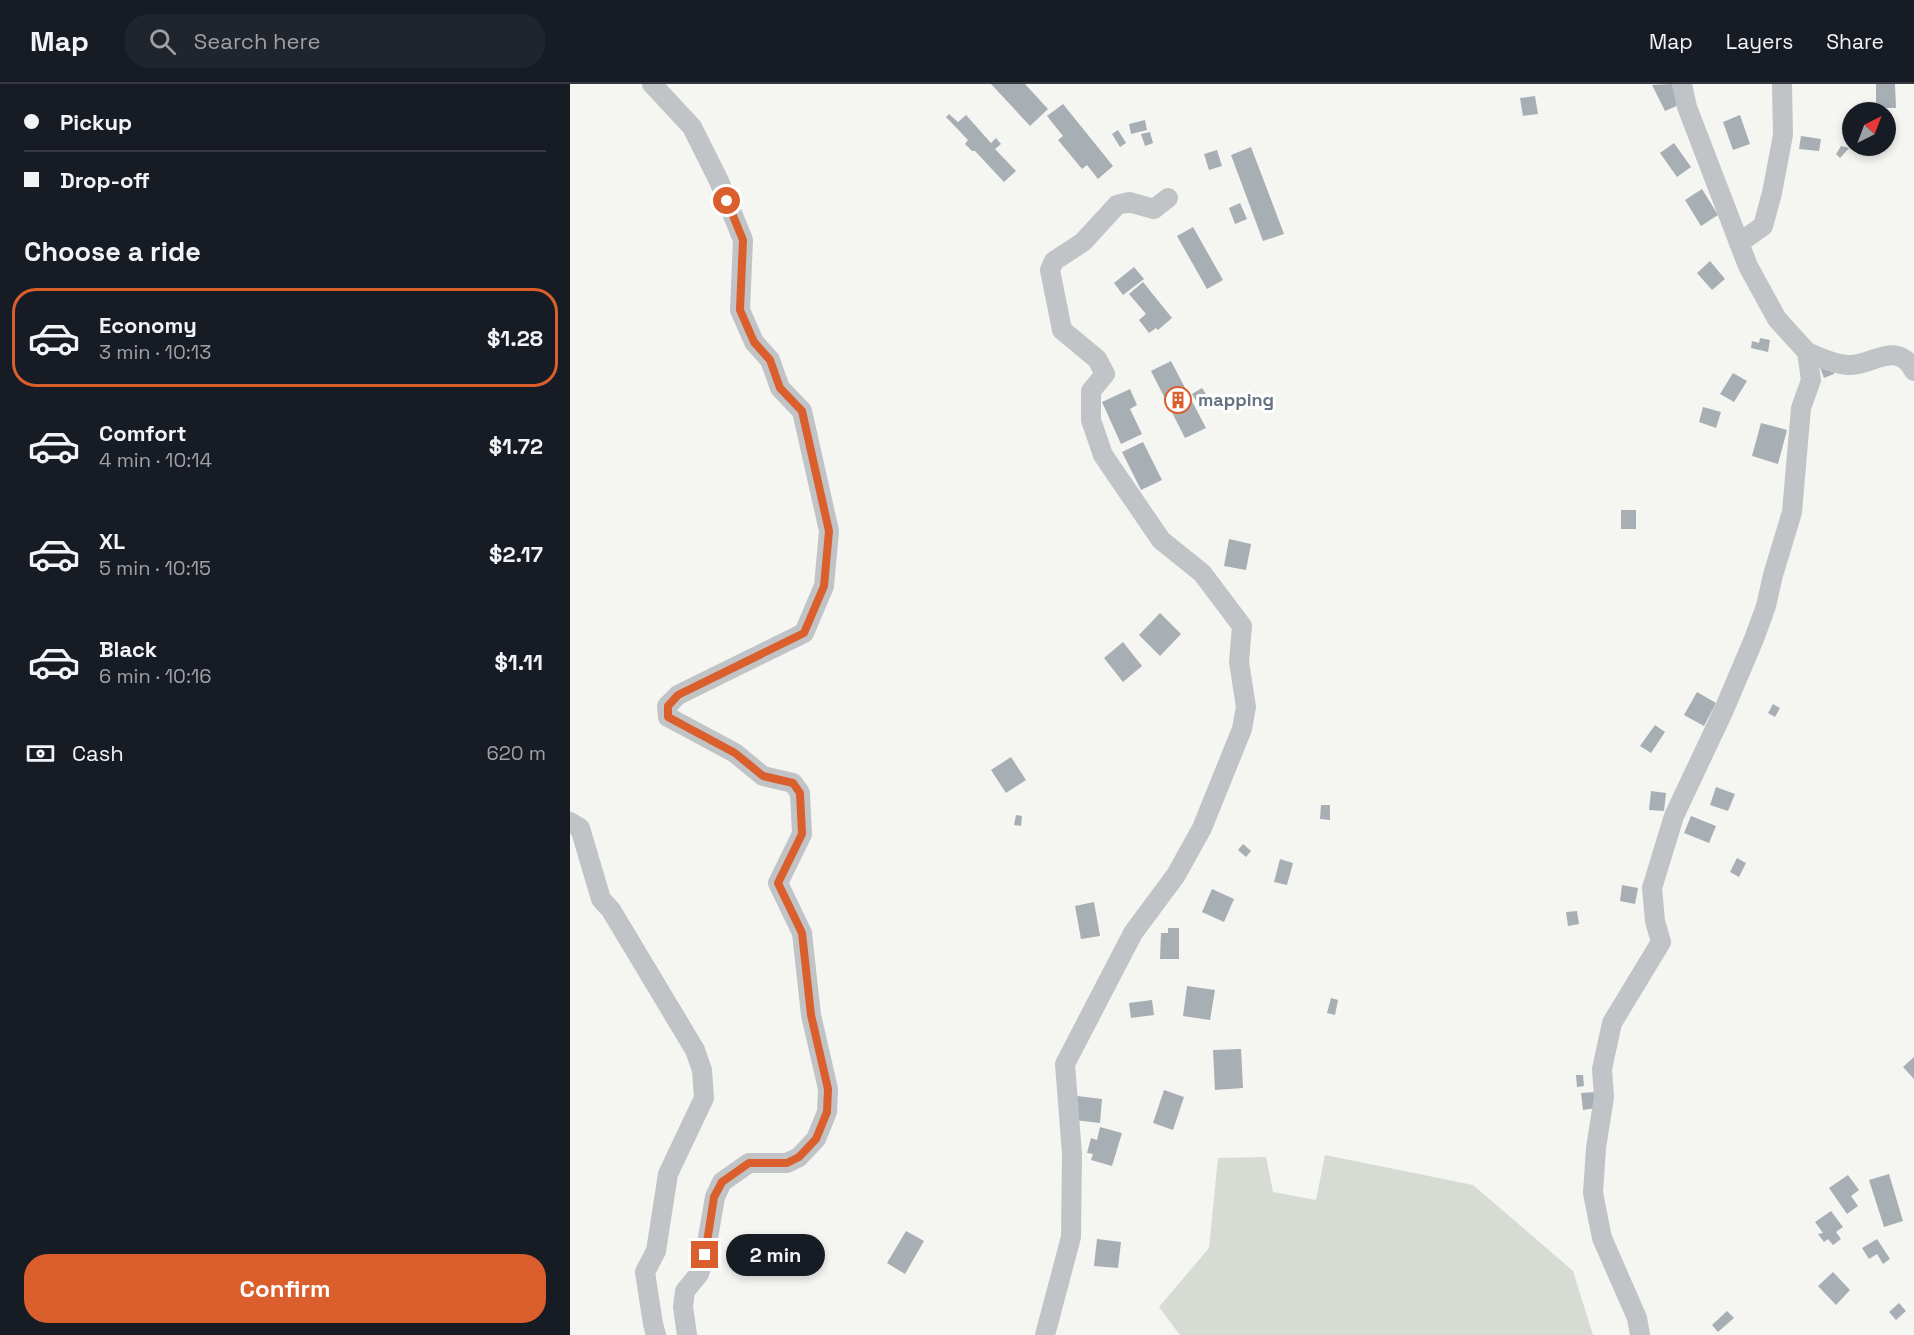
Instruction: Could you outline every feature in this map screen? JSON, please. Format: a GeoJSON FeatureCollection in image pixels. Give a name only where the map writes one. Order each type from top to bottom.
{"type":"FeatureCollection","features":[{"type":"Feature","properties":{"kind":"street"},"geometry":{"type":"LineString","coordinates":[[652,84],[692,127],[719,181],[743,240],[740,310],[754,342],[770,360],[780,388],[802,411],[829,531],[824,586],[804,633],[678,695],[668,706],[668,717],[735,753],[763,776],[793,783],[800,793],[802,834],[778,883],[802,933],[811,1015],[828,1089],[827,1112],[816,1139],[799,1157],[787,1163],[749,1163],[722,1182],[714,1197],[705,1255],[699,1274],[685,1291],[682,1307],[687,1335]]}},
{"type":"Feature","properties":{"kind":"street"},"geometry":{"type":"LineString","coordinates":[[1682,84],[1687,107],[1748,266],[1778,319],[1807,352],[1821,360],[1850,366],[1872,361],[1886,354],[1900,357],[1910,364],[1914,371]]}},
{"type":"Feature","properties":{"kind":"street"},"geometry":{"type":"LineString","coordinates":[[1739,243],[1763,225],[1766,214],[1783,135],[1782,84]]}},
{"type":"Feature","properties":{"kind":"street"},"geometry":{"type":"LineString","coordinates":[[1045,1335],[1071,1237],[1072,1154],[1065,1064],[1133,933],[1176,875],[1202,828],[1242,729],[1246,707],[1239,662],[1242,626],[1202,573],[1161,540],[1103,455],[1091,420],[1091,391],[1105,374],[1097,359],[1062,330],[1050,270],[1054,261],[1083,242],[1117,205],[1129,202],[1154,209],[1168,198]]}},
{"type":"Feature","properties":{"kind":"street"},"geometry":{"type":"LineString","coordinates":[[1640,1335],[1637,1318],[1602,1238],[1593,1193],[1596,1148],[1604,1097],[1602,1069],[1612,1023],[1661,942],[1655,921],[1652,888],[1674,816],[1724,711],[1766,606],[1792,512],[1801,408],[1811,380],[1807,352]]}},
{"type":"Feature","properties":{"kind":"street"},"geometry":{"type":"LineString","coordinates":[[570,822],[580,828],[601,899],[611,910],[689,1040],[702,1070],[704,1098],[668,1174],[656,1251],[645,1272],[656,1335]]}},
{"type":"Feature","properties":{"kind":"shaded area"},"geometry":{"type":"Polygon","coordinates":[[[1325,1155],[1473,1185],[1573,1271],[1593,1335],[1180,1335],[1159,1307],[1209,1248],[1218,1158],[1266,1157],[1273,1192],[1316,1200],[1325,1155]]]}},
{"type":"Feature","properties":{"kind":"building"},"geometry":{"type":"Polygon","coordinates":[[[991,84],[1025,84],[1048,109],[1030,126],[991,84]]]}},
{"type":"Feature","properties":{"kind":"building"},"geometry":{"type":"Polygon","coordinates":[[[1672,84],[1681,104],[1665,111],[1652,85],[1672,84]]]}},
{"type":"Feature","properties":{"kind":"building"},"geometry":{"type":"Polygon","coordinates":[[[1876,84],[1895,84],[1896,102],[1876,102],[1876,84]]]}},
{"type":"Feature","properties":{"kind":"building"},"geometry":{"type":"Polygon","coordinates":[[[1535,96],[1538,114],[1523,116],[1520,98],[1535,96]]]}},
{"type":"Feature","properties":{"kind":"building"},"geometry":{"type":"Polygon","coordinates":[[[1063,104],[1113,166],[1098,179],[1087,165],[1082,169],[1058,140],[1063,136],[1047,116],[1063,104]]]}},
{"type":"Feature","properties":{"kind":"building"},"geometry":{"type":"Polygon","coordinates":[[[949,114],[958,122],[966,115],[991,143],[996,138],[1001,144],[995,149],[1016,171],[1004,182],[975,151],[965,144],[968,140],[946,117],[949,114]]]}},
{"type":"Feature","properties":{"kind":"building"},"geometry":{"type":"Polygon","coordinates":[[[1740,115],[1750,144],[1733,150],[1723,122],[1740,115]]]}},
{"type":"Feature","properties":{"kind":"building"},"geometry":{"type":"Polygon","coordinates":[[[1145,120],[1147,130],[1131,134],[1129,124],[1145,120]]]}},
{"type":"Feature","properties":{"kind":"building"},"geometry":{"type":"Polygon","coordinates":[[[1118,130],[1126,143],[1120,147],[1112,134],[1118,130]]]}},
{"type":"Feature","properties":{"kind":"building"},"geometry":{"type":"Polygon","coordinates":[[[1150,132],[1153,143],[1145,146],[1141,134],[1150,132]]]}},
{"type":"Feature","properties":{"kind":"building"},"geometry":{"type":"Polygon","coordinates":[[[1801,136],[1821,139],[1819,151],[1799,149],[1801,136]]]}},
{"type":"Feature","properties":{"kind":"building"},"geometry":{"type":"Polygon","coordinates":[[[1674,143],[1691,167],[1677,177],[1660,153],[1674,143]]]}},
{"type":"Feature","properties":{"kind":"building"},"geometry":{"type":"Polygon","coordinates":[[[1842,146],[1842,156],[1840,158],[1836,154],[1842,146]]]}},
{"type":"Feature","properties":{"kind":"building"},"geometry":{"type":"Polygon","coordinates":[[[1251,147],[1284,234],[1263,241],[1231,155],[1251,147]]]}},
{"type":"Feature","properties":{"kind":"building"},"geometry":{"type":"Polygon","coordinates":[[[1217,150],[1222,166],[1209,170],[1204,154],[1217,150]]]}},
{"type":"Feature","properties":{"kind":"building"},"geometry":{"type":"Polygon","coordinates":[[[1702,189],[1718,215],[1701,226],[1685,200],[1702,189]]]}},
{"type":"Feature","properties":{"kind":"building"},"geometry":{"type":"Polygon","coordinates":[[[1240,203],[1247,219],[1235,224],[1229,208],[1240,203]]]}},
{"type":"Feature","properties":{"kind":"building"},"geometry":{"type":"Polygon","coordinates":[[[1193,227],[1223,280],[1207,289],[1177,236],[1193,227]]]}},
{"type":"Feature","properties":{"kind":"building"},"geometry":{"type":"Polygon","coordinates":[[[1710,261],[1725,279],[1712,290],[1697,273],[1710,261]]]}},
{"type":"Feature","properties":{"kind":"building"},"geometry":{"type":"Polygon","coordinates":[[[1134,267],[1144,279],[1123,295],[1114,283],[1134,267]]]}},
{"type":"Feature","properties":{"kind":"building"},"geometry":{"type":"Polygon","coordinates":[[[1143,282],[1172,318],[1158,330],[1156,328],[1149,333],[1139,320],[1146,314],[1129,294],[1143,282]]]}},
{"type":"Feature","properties":{"kind":"building"},"geometry":{"type":"Polygon","coordinates":[[[1760,338],[1770,340],[1768,352],[1751,348],[1752,341],[1759,343],[1760,338]]]}},
{"type":"Feature","properties":{"kind":"building","name":"mapping"},"geometry":{"type":"Polygon","coordinates":[[[1171,361],[1206,428],[1185,438],[1151,371],[1171,361]]]}},
{"type":"Feature","properties":{"kind":"building"},"geometry":{"type":"Polygon","coordinates":[[[1830,363],[1834,374],[1824,378],[1820,367],[1830,363]]]}},
{"type":"Feature","properties":{"kind":"building"},"geometry":{"type":"Polygon","coordinates":[[[1733,373],[1747,381],[1734,402],[1720,394],[1733,373]]]}},
{"type":"Feature","properties":{"kind":"building"},"geometry":{"type":"Polygon","coordinates":[[[1202,388],[1210,400],[1200,407],[1192,394],[1202,388]]]}},
{"type":"Feature","properties":{"kind":"building"},"geometry":{"type":"Polygon","coordinates":[[[1130,389],[1137,405],[1130,409],[1142,434],[1121,444],[1102,402],[1130,389]]]}},
{"type":"Feature","properties":{"kind":"building"},"geometry":{"type":"Polygon","coordinates":[[[1703,407],[1721,412],[1716,428],[1699,422],[1703,407]]]}},
{"type":"Feature","properties":{"kind":"building"},"geometry":{"type":"Polygon","coordinates":[[[1761,423],[1787,430],[1778,464],[1752,456],[1761,423]]]}},
{"type":"Feature","properties":{"kind":"building"},"geometry":{"type":"Polygon","coordinates":[[[1143,442],[1162,480],[1141,490],[1122,452],[1143,442]]]}},
{"type":"Feature","properties":{"kind":"building"},"geometry":{"type":"Polygon","coordinates":[[[1621,510],[1636,510],[1636,529],[1621,529],[1621,510]]]}},
{"type":"Feature","properties":{"kind":"building"},"geometry":{"type":"Polygon","coordinates":[[[1229,539],[1251,544],[1246,570],[1224,566],[1229,539]]]}},
{"type":"Feature","properties":{"kind":"building"},"geometry":{"type":"Polygon","coordinates":[[[1160,613],[1181,634],[1160,656],[1139,635],[1160,613]]]}},
{"type":"Feature","properties":{"kind":"building"},"geometry":{"type":"Polygon","coordinates":[[[1123,642],[1142,666],[1123,682],[1104,658],[1123,642]]]}},
{"type":"Feature","properties":{"kind":"building"},"geometry":{"type":"Polygon","coordinates":[[[1697,692],[1716,703],[1704,726],[1684,715],[1697,692]]]}},
{"type":"Feature","properties":{"kind":"building"},"geometry":{"type":"Polygon","coordinates":[[[1773,704],[1780,708],[1775,717],[1768,713],[1773,704]]]}},
{"type":"Feature","properties":{"kind":"building"},"geometry":{"type":"Polygon","coordinates":[[[1655,725],[1665,732],[1651,753],[1640,746],[1655,725]]]}},
{"type":"Feature","properties":{"kind":"building"},"geometry":{"type":"Polygon","coordinates":[[[1011,757],[1026,780],[1006,793],[991,770],[1011,757]]]}},
{"type":"Feature","properties":{"kind":"building"},"geometry":{"type":"Polygon","coordinates":[[[1716,787],[1735,794],[1728,811],[1710,805],[1716,787]]]}},
{"type":"Feature","properties":{"kind":"building"},"geometry":{"type":"Polygon","coordinates":[[[1651,791],[1666,793],[1664,811],[1649,810],[1651,791]]]}},
{"type":"Feature","properties":{"kind":"building"},"geometry":{"type":"Polygon","coordinates":[[[1321,805],[1330,805],[1330,820],[1320,819],[1321,805]]]}},
{"type":"Feature","properties":{"kind":"building"},"geometry":{"type":"Polygon","coordinates":[[[1016,815],[1022,816],[1021,826],[1014,825],[1016,815]]]}},
{"type":"Feature","properties":{"kind":"building"},"geometry":{"type":"Polygon","coordinates":[[[1691,816],[1716,826],[1709,843],[1684,833],[1691,816]]]}},
{"type":"Feature","properties":{"kind":"building"},"geometry":{"type":"Polygon","coordinates":[[[1243,844],[1251,851],[1246,857],[1238,850],[1243,844]]]}},
{"type":"Feature","properties":{"kind":"building"},"geometry":{"type":"Polygon","coordinates":[[[1737,858],[1746,863],[1739,877],[1730,872],[1737,858]]]}},
{"type":"Feature","properties":{"kind":"building"},"geometry":{"type":"Polygon","coordinates":[[[1280,859],[1293,863],[1287,885],[1274,882],[1280,859]]]}},
{"type":"Feature","properties":{"kind":"building"},"geometry":{"type":"Polygon","coordinates":[[[1622,885],[1638,888],[1635,904],[1620,901],[1622,885]]]}},
{"type":"Feature","properties":{"kind":"building"},"geometry":{"type":"Polygon","coordinates":[[[1212,889],[1234,899],[1224,922],[1202,912],[1212,889]]]}},
{"type":"Feature","properties":{"kind":"building"},"geometry":{"type":"Polygon","coordinates":[[[1094,902],[1100,936],[1081,939],[1075,906],[1094,902]]]}},
{"type":"Feature","properties":{"kind":"building"},"geometry":{"type":"Polygon","coordinates":[[[1577,911],[1579,924],[1568,926],[1566,912],[1577,911]]]}},
{"type":"Feature","properties":{"kind":"building"},"geometry":{"type":"Polygon","coordinates":[[[1168,928],[1179,928],[1179,959],[1160,959],[1161,933],[1168,933],[1168,928]]]}},
{"type":"Feature","properties":{"kind":"building"},"geometry":{"type":"Polygon","coordinates":[[[1187,986],[1215,990],[1210,1020],[1183,1016],[1187,986]]]}},
{"type":"Feature","properties":{"kind":"building"},"geometry":{"type":"Polygon","coordinates":[[[1331,998],[1338,1000],[1335,1015],[1327,1013],[1331,998]]]}},
{"type":"Feature","properties":{"kind":"building"},"geometry":{"type":"Polygon","coordinates":[[[1152,1000],[1154,1015],[1131,1018],[1129,1003],[1152,1000]]]}},
{"type":"Feature","properties":{"kind":"building"},"geometry":{"type":"Polygon","coordinates":[[[1241,1049],[1243,1088],[1215,1090],[1213,1050],[1241,1049]]]}},
{"type":"Feature","properties":{"kind":"building"},"geometry":{"type":"Polygon","coordinates":[[[1914,1057],[1914,1079],[1903,1067],[1914,1057]]]}},
{"type":"Feature","properties":{"kind":"building"},"geometry":{"type":"Polygon","coordinates":[[[1576,1075],[1583,1075],[1584,1086],[1577,1087],[1576,1075]]]}},
{"type":"Feature","properties":{"kind":"building"},"geometry":{"type":"Polygon","coordinates":[[[1164,1090],[1184,1097],[1173,1130],[1153,1123],[1164,1090]]]}},
{"type":"Feature","properties":{"kind":"building"},"geometry":{"type":"Polygon","coordinates":[[[1595,1092],[1596,1108],[1583,1110],[1581,1093],[1595,1092]]]}},
{"type":"Feature","properties":{"kind":"building"},"geometry":{"type":"Polygon","coordinates":[[[1077,1096],[1102,1099],[1100,1123],[1074,1120],[1077,1096]]]}},
{"type":"Feature","properties":{"kind":"building"},"geometry":{"type":"Polygon","coordinates":[[[1100,1127],[1122,1133],[1112,1166],[1091,1160],[1093,1154],[1087,1153],[1091,1138],[1097,1140],[1100,1127]]]}},
{"type":"Feature","properties":{"kind":"building"},"geometry":{"type":"Polygon","coordinates":[[[1889,1174],[1903,1221],[1884,1227],[1869,1180],[1889,1174]]]}},
{"type":"Feature","properties":{"kind":"building"},"geometry":{"type":"Polygon","coordinates":[[[1848,1175],[1859,1190],[1851,1196],[1858,1206],[1847,1214],[1829,1188],[1848,1175]]]}},
{"type":"Feature","properties":{"kind":"building"},"geometry":{"type":"Polygon","coordinates":[[[1831,1211],[1843,1227],[1836,1232],[1841,1239],[1833,1245],[1828,1239],[1824,1242],[1818,1234],[1823,1233],[1815,1222],[1831,1211]]]}},
{"type":"Feature","properties":{"kind":"building"},"geometry":{"type":"Polygon","coordinates":[[[906,1231],[924,1241],[905,1274],[887,1263],[906,1231]]]}},
{"type":"Feature","properties":{"kind":"building"},"geometry":{"type":"Polygon","coordinates":[[[1097,1239],[1121,1242],[1118,1268],[1094,1266],[1097,1239]]]}},
{"type":"Feature","properties":{"kind":"building"},"geometry":{"type":"Polygon","coordinates":[[[1877,1239],[1890,1259],[1883,1264],[1877,1254],[1869,1259],[1862,1248],[1877,1239]]]}},
{"type":"Feature","properties":{"kind":"building"},"geometry":{"type":"Polygon","coordinates":[[[1833,1272],[1850,1290],[1836,1305],[1818,1286],[1833,1272]]]}},
{"type":"Feature","properties":{"kind":"building"},"geometry":{"type":"Polygon","coordinates":[[[1899,1303],[1906,1311],[1896,1320],[1889,1312],[1899,1303]]]}},
{"type":"Feature","properties":{"kind":"building"},"geometry":{"type":"Polygon","coordinates":[[[1727,1311],[1734,1318],[1718,1332],[1712,1325],[1727,1311]]]}},
{"type":"Feature","properties":{"kind":"place","name":"mapping"},"geometry":{"type":"Point","coordinates":[1178,400]}},
{"type":"Feature","properties":{"kind":"route"},"geometry":{"type":"LineString","coordinates":[[705,1255],[714,1197],[722,1182],[749,1163],[787,1163],[799,1157],[816,1139],[827,1112],[828,1089],[811,1015],[802,933],[778,883],[802,834],[800,793],[793,783],[763,776],[735,753],[668,717],[668,706],[678,695],[804,633],[824,586],[829,531],[802,411],[780,388],[770,360],[754,342],[740,310],[743,240],[727,201]]}}]}
